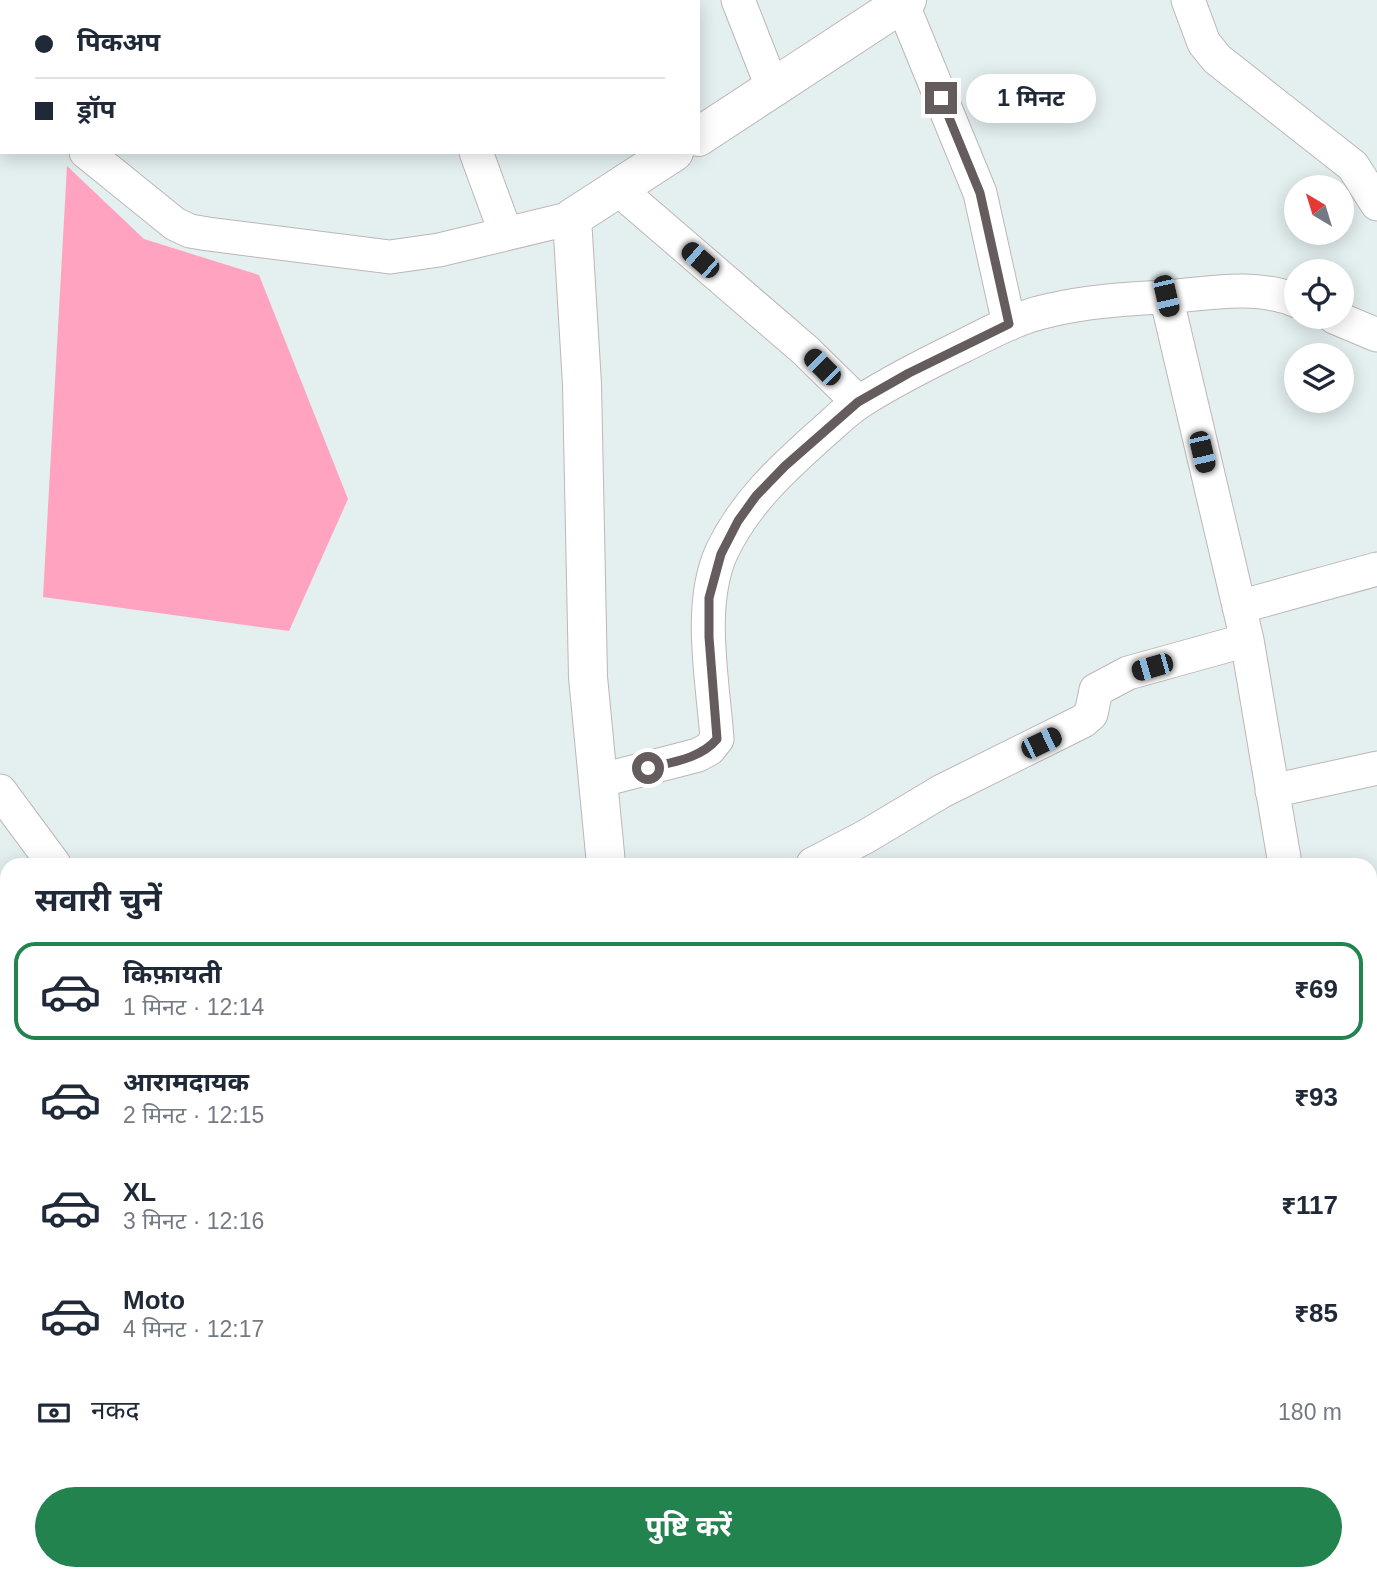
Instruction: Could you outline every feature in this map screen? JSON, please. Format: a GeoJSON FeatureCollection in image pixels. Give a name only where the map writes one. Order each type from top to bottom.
{"type":"FeatureCollection","features":[{"type":"Feature","properties":{"kind":"street"},"geometry":{"type":"LineString","coordinates":[[738,0],[773,89]]}},
{"type":"Feature","properties":{"kind":"street"},"geometry":{"type":"LineString","coordinates":[[1188,0],[1204,43],[1217,59],[1353,166],[1377,204]]}},
{"type":"Feature","properties":{"kind":"street"},"geometry":{"type":"LineString","coordinates":[[700,136],[904,1],[980,193],[1009,324]]}},
{"type":"Feature","properties":{"kind":"street"},"geometry":{"type":"LineString","coordinates":[[88,154],[174,224],[190,231],[390,257],[439,250],[572,218],[671,154]]}},
{"type":"Feature","properties":{"kind":"street"},"geometry":{"type":"LineString","coordinates":[[477,154],[506,234]]}},
{"type":"Feature","properties":{"kind":"street"},"geometry":{"type":"LineString","coordinates":[[617,188],[805,350],[858,402]]}},
{"type":"Feature","properties":{"kind":"street"},"geometry":{"type":"LineString","coordinates":[[572,218],[582,384],[588,677],[605,858]]}},
{"type":"Feature","properties":{"kind":"street"},"geometry":{"type":"LineString","coordinates":[[598,781],[698,755],[709,749],[717,739],[709,637],[709,598],[721,554],[738,521],[756,496],[785,466],[858,402],[909,373],[1009,324],[1048,310],[1112,299],[1243,290],[1284,297]]}},
{"type":"Feature","properties":{"kind":"street"},"geometry":{"type":"LineString","coordinates":[[1166,296],[1247,640],[1284,858]]}},
{"type":"Feature","properties":{"kind":"street"},"geometry":{"type":"LineString","coordinates":[[1354,325],[1377,335]]}},
{"type":"Feature","properties":{"kind":"street"},"geometry":{"type":"LineString","coordinates":[[1238,607],[1377,569]]}},
{"type":"Feature","properties":{"kind":"street"},"geometry":{"type":"LineString","coordinates":[[824,858],[942,791],[1083,721],[1091,714],[1096,690],[1111,680],[1247,640]]}},
{"type":"Feature","properties":{"kind":"street"},"geometry":{"type":"LineString","coordinates":[[1272,791],[1377,768]]}},
{"type":"Feature","properties":{"kind":"street"},"geometry":{"type":"LineString","coordinates":[[0,791],[50,858]]}},
{"type":"Feature","properties":{"kind":"shaded area"},"geometry":{"type":"Polygon","coordinates":[[[67,166],[144,239],[259,275],[348,499],[289,631],[43,597],[67,166]]]}},
{"type":"Feature","properties":{"kind":"route"},"geometry":{"type":"LineString","coordinates":[[648,768],[698,755],[709,749],[717,739],[709,637],[709,598],[721,554],[738,521],[756,496],[785,466],[858,402],[909,373],[1009,324],[980,193],[941,98]]}}]}
